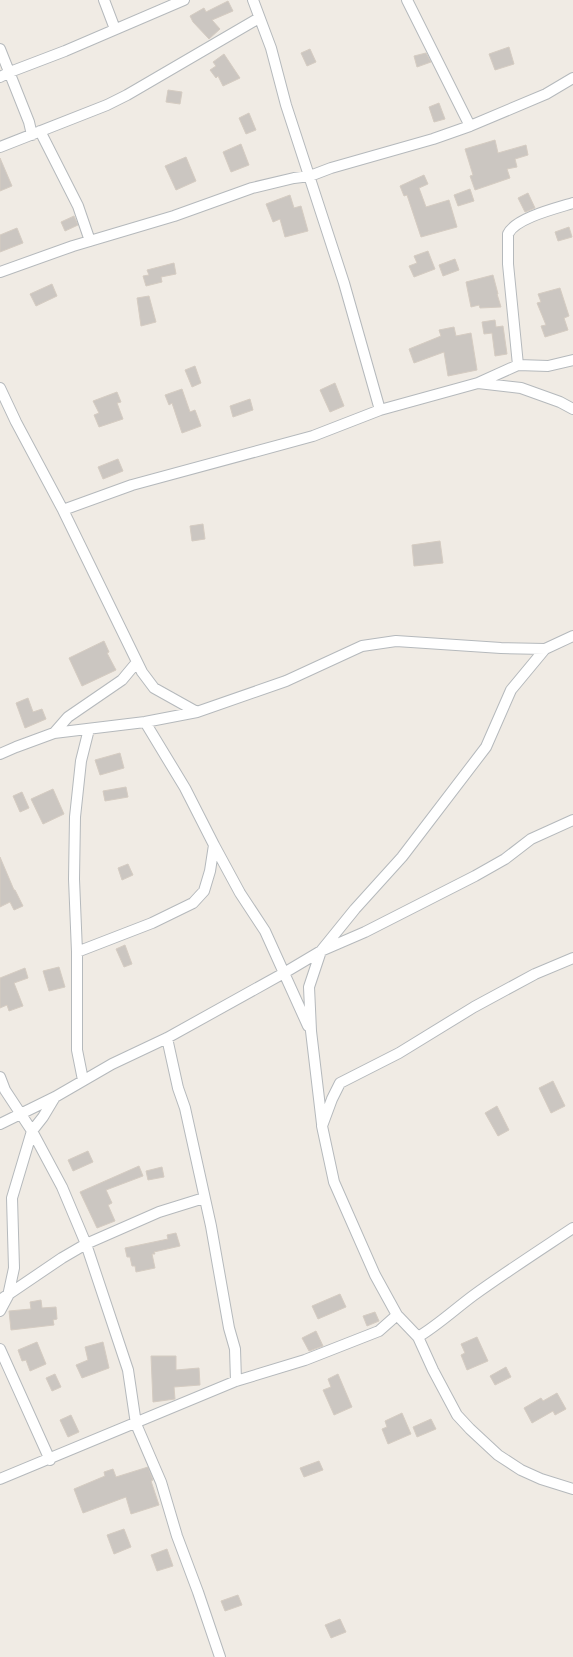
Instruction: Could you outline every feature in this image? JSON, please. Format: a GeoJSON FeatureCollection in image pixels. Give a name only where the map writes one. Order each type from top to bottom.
{"type":"FeatureCollection","features":[{"type":"Feature","properties":{"kind":"street"},"geometry":{"type":"LineString","coordinates":[[104,0],[115,29]]}},
{"type":"Feature","properties":{"kind":"street"},"geometry":{"type":"LineString","coordinates":[[0,77],[184,0]]}},
{"type":"Feature","properties":{"kind":"street"},"geometry":{"type":"LineString","coordinates":[[253,0],[258,18],[271,48],[286,105],[344,283],[380,410]]}},
{"type":"Feature","properties":{"kind":"street"},"geometry":{"type":"LineString","coordinates":[[407,0],[470,126]]}},
{"type":"Feature","properties":{"kind":"street"},"geometry":{"type":"LineString","coordinates":[[0,147],[107,105],[127,95],[258,18]]}},
{"type":"Feature","properties":{"kind":"street"},"geometry":{"type":"LineString","coordinates":[[0,49],[29,122],[76,200],[90,241]]}},
{"type":"Feature","properties":{"kind":"street"},"geometry":{"type":"LineString","coordinates":[[0,272],[90,241],[174,216],[252,188],[294,178],[310,176],[331,168],[433,140],[546,94],[573,78]]}},
{"type":"Feature","properties":{"kind":"street"},"geometry":{"type":"LineString","coordinates":[[518,365],[508,264],[508,234],[510,229],[519,223],[573,203]]}},
{"type":"Feature","properties":{"kind":"street"},"geometry":{"type":"LineString","coordinates":[[63,510],[132,486],[313,436],[380,410],[478,383],[518,365],[548,366],[573,360]]}},
{"type":"Feature","properties":{"kind":"street"},"geometry":{"type":"LineString","coordinates":[[478,383],[521,388],[560,402],[573,409]]}},
{"type":"Feature","properties":{"kind":"street"},"geometry":{"type":"LineString","coordinates":[[0,388],[16,422],[63,510],[138,662],[154,688],[197,712]]}},
{"type":"Feature","properties":{"kind":"street"},"geometry":{"type":"LineString","coordinates":[[0,754],[54,733],[144,722],[197,712],[286,681],[362,646],[396,641],[501,648],[545,649],[573,636]]}},
{"type":"Feature","properties":{"kind":"street"},"geometry":{"type":"LineString","coordinates":[[545,649],[512,690],[486,747],[402,857],[355,909],[320,951],[309,987],[311,1031],[322,1126],[334,1182],[375,1275],[397,1315],[418,1337],[433,1370],[458,1415],[470,1429],[498,1455],[521,1470],[541,1479],[573,1489]]}},
{"type":"Feature","properties":{"kind":"street"},"geometry":{"type":"LineString","coordinates":[[54,733],[68,718],[122,680],[138,662]]}},
{"type":"Feature","properties":{"kind":"street"},"geometry":{"type":"LineString","coordinates":[[144,722],[185,788],[240,893],[265,931],[311,1031]]}},
{"type":"Feature","properties":{"kind":"street"},"geometry":{"type":"LineString","coordinates":[[83,1080],[77,1050],[78,952],[74,878],[75,817],[81,761],[89,729]]}},
{"type":"Feature","properties":{"kind":"street"},"geometry":{"type":"LineString","coordinates":[[0,1124],[55,1097],[112,1064],[167,1038],[284,973],[320,951],[365,932],[475,876],[505,859],[531,839],[573,820]]}},
{"type":"Feature","properties":{"kind":"street"},"geometry":{"type":"LineString","coordinates":[[78,952],[152,923],[193,903],[204,891],[210,871],[214,845]]}},
{"type":"Feature","properties":{"kind":"street"},"geometry":{"type":"LineString","coordinates":[[322,1126],[332,1098],[340,1083],[399,1053],[474,1007],[521,981],[573,958]]}},
{"type":"Feature","properties":{"kind":"street"},"geometry":{"type":"LineString","coordinates":[[167,1038],[178,1088],[185,1108],[229,1328],[235,1349],[236,1381]]}},
{"type":"Feature","properties":{"kind":"street"},"geometry":{"type":"LineString","coordinates":[[0,1077],[5,1090],[22,1113],[32,1130],[62,1187],[86,1244],[128,1370],[136,1424],[161,1482],[177,1536],[220,1657]]}},
{"type":"Feature","properties":{"kind":"street"},"geometry":{"type":"LineString","coordinates":[[0,1311],[14,1268],[12,1198],[32,1130],[43,1117],[55,1097]]}},
{"type":"Feature","properties":{"kind":"street"},"geometry":{"type":"LineString","coordinates":[[4,1298],[62,1258],[86,1244],[159,1212],[204,1198]]}},
{"type":"Feature","properties":{"kind":"street"},"geometry":{"type":"LineString","coordinates":[[418,1337],[434,1327],[503,1274],[573,1228]]}},
{"type":"Feature","properties":{"kind":"street"},"geometry":{"type":"LineString","coordinates":[[0,1479],[50,1460],[67,1451],[136,1424],[236,1381],[305,1360],[379,1331],[397,1315]]}},
{"type":"Feature","properties":{"kind":"street"},"geometry":{"type":"LineString","coordinates":[[0,1349],[50,1460]]}},
{"type":"Feature","properties":{"kind":"building"},"geometry":{"type":"Polygon","coordinates":[[[228,1],[233,11],[212,20],[220,29],[209,39],[193,22],[190,16],[204,8],[206,12],[228,1]]]}},
{"type":"Feature","properties":{"kind":"building"},"geometry":{"type":"Polygon","coordinates":[[[509,47],[514,64],[495,70],[489,54],[509,47]]]}},
{"type":"Feature","properties":{"kind":"building"},"geometry":{"type":"Polygon","coordinates":[[[310,49],[316,62],[307,66],[301,53],[310,49]]]}},
{"type":"Feature","properties":{"kind":"building"},"geometry":{"type":"Polygon","coordinates":[[[426,53],[431,62],[417,67],[414,56],[426,53]]]}},
{"type":"Feature","properties":{"kind":"building"},"geometry":{"type":"Polygon","coordinates":[[[224,54],[240,78],[223,86],[218,76],[216,78],[210,70],[216,66],[213,62],[224,54]]]}},
{"type":"Feature","properties":{"kind":"building"},"geometry":{"type":"Polygon","coordinates":[[[168,90],[182,92],[180,104],[166,102],[168,90]]]}},
{"type":"Feature","properties":{"kind":"building"},"geometry":{"type":"Polygon","coordinates":[[[439,103],[445,119],[434,122],[429,107],[439,103]]]}},
{"type":"Feature","properties":{"kind":"building"},"geometry":{"type":"Polygon","coordinates":[[[249,113],[256,130],[246,134],[239,118],[249,113]]]}},
{"type":"Feature","properties":{"kind":"building"},"geometry":{"type":"Polygon","coordinates":[[[495,140],[498,153],[526,145],[528,155],[515,159],[517,167],[507,169],[510,178],[475,190],[470,176],[473,175],[465,149],[495,140]]]}},
{"type":"Feature","properties":{"kind":"building"},"geometry":{"type":"Polygon","coordinates":[[[241,144],[249,165],[231,172],[223,152],[241,144]]]}},
{"type":"Feature","properties":{"kind":"building"},"geometry":{"type":"Polygon","coordinates":[[[186,157],[196,181],[176,190],[165,166],[186,157]]]}},
{"type":"Feature","properties":{"kind":"building"},"geometry":{"type":"Polygon","coordinates":[[[0,158],[12,186],[0,191],[0,158]]]}},
{"type":"Feature","properties":{"kind":"building"},"geometry":{"type":"Polygon","coordinates":[[[424,175],[428,184],[419,188],[426,207],[449,200],[457,227],[421,237],[407,195],[404,196],[400,186],[424,175]]]}},
{"type":"Feature","properties":{"kind":"building"},"geometry":{"type":"Polygon","coordinates":[[[470,189],[474,201],[458,206],[454,195],[470,189]]]}},
{"type":"Feature","properties":{"kind":"building"},"geometry":{"type":"Polygon","coordinates":[[[528,193],[535,208],[525,212],[518,198],[528,193]]]}},
{"type":"Feature","properties":{"kind":"building"},"geometry":{"type":"Polygon","coordinates":[[[290,195],[294,208],[301,206],[308,231],[285,237],[280,219],[273,222],[266,204],[290,195]]]}},
{"type":"Feature","properties":{"kind":"building"},"geometry":{"type":"Polygon","coordinates":[[[74,216],[78,225],[65,231],[61,222],[74,216]]]}},
{"type":"Feature","properties":{"kind":"building"},"geometry":{"type":"Polygon","coordinates":[[[569,227],[572,237],[558,241],[555,232],[569,227]]]}},
{"type":"Feature","properties":{"kind":"building"},"geometry":{"type":"Polygon","coordinates":[[[17,228],[23,243],[0,252],[0,235],[17,228]]]}},
{"type":"Feature","properties":{"kind":"building"},"geometry":{"type":"Polygon","coordinates":[[[428,251],[435,269],[414,277],[409,266],[417,263],[414,256],[428,251]]]}},
{"type":"Feature","properties":{"kind":"building"},"geometry":{"type":"Polygon","coordinates":[[[455,259],[459,270],[443,276],[439,265],[455,259]]]}},
{"type":"Feature","properties":{"kind":"building"},"geometry":{"type":"Polygon","coordinates":[[[174,263],[176,274],[161,277],[162,282],[146,286],[143,276],[149,275],[147,270],[174,263]]]}},
{"type":"Feature","properties":{"kind":"building"},"geometry":{"type":"Polygon","coordinates":[[[493,275],[501,307],[480,308],[479,305],[471,307],[466,282],[493,275]]]}},
{"type":"Feature","properties":{"kind":"building"},"geometry":{"type":"Polygon","coordinates":[[[52,284],[57,296],[36,306],[30,294],[52,284]]]}},
{"type":"Feature","properties":{"kind":"building"},"geometry":{"type":"Polygon","coordinates":[[[560,288],[569,316],[564,318],[568,330],[545,337],[541,326],[546,325],[537,303],[541,302],[538,294],[560,288]]]}},
{"type":"Feature","properties":{"kind":"building"},"geometry":{"type":"Polygon","coordinates":[[[149,296],[156,322],[141,326],[137,298],[149,296]]]}},
{"type":"Feature","properties":{"kind":"building"},"geometry":{"type":"Polygon","coordinates":[[[495,320],[496,327],[503,326],[507,354],[495,356],[492,333],[484,334],[482,322],[495,320]]]}},
{"type":"Feature","properties":{"kind":"building"},"geometry":{"type":"Polygon","coordinates":[[[454,327],[456,336],[471,333],[477,370],[448,376],[444,352],[414,363],[409,349],[441,336],[439,330],[454,327]]]}},
{"type":"Feature","properties":{"kind":"building"},"geometry":{"type":"Polygon","coordinates":[[[195,366],[201,383],[192,387],[185,370],[195,366]]]}},
{"type":"Feature","properties":{"kind":"building"},"geometry":{"type":"Polygon","coordinates":[[[335,383],[344,406],[330,412],[320,390],[335,383]]]}},
{"type":"Feature","properties":{"kind":"building"},"geometry":{"type":"Polygon","coordinates":[[[182,389],[190,412],[195,410],[201,426],[182,433],[172,403],[169,405],[165,395],[182,389]]]}},
{"type":"Feature","properties":{"kind":"building"},"geometry":{"type":"Polygon","coordinates":[[[117,392],[121,402],[117,403],[123,419],[99,427],[94,415],[99,413],[93,401],[117,392]]]}},
{"type":"Feature","properties":{"kind":"building"},"geometry":{"type":"Polygon","coordinates":[[[250,399],[253,410],[233,417],[230,406],[250,399]]]}},
{"type":"Feature","properties":{"kind":"building"},"geometry":{"type":"Polygon","coordinates":[[[118,459],[123,471],[103,479],[98,467],[118,459]]]}},
{"type":"Feature","properties":{"kind":"building"},"geometry":{"type":"Polygon","coordinates":[[[203,524],[205,539],[192,541],[190,526],[203,524]]]}},
{"type":"Feature","properties":{"kind":"building"},"geometry":{"type":"Polygon","coordinates":[[[440,541],[443,563],[414,566],[412,545],[440,541]]]}},
{"type":"Feature","properties":{"kind":"building"},"geometry":{"type":"Polygon","coordinates":[[[104,641],[109,652],[107,653],[116,670],[82,686],[69,658],[104,641]]]}},
{"type":"Feature","properties":{"kind":"building"},"geometry":{"type":"Polygon","coordinates":[[[28,698],[33,712],[42,709],[46,719],[25,728],[16,703],[28,698]]]}},
{"type":"Feature","properties":{"kind":"building"},"geometry":{"type":"Polygon","coordinates":[[[120,753],[124,768],[100,775],[95,760],[120,753]]]}},
{"type":"Feature","properties":{"kind":"building"},"geometry":{"type":"Polygon","coordinates":[[[126,787],[128,797],[105,801],[103,791],[126,787]]]}},
{"type":"Feature","properties":{"kind":"building"},"geometry":{"type":"Polygon","coordinates":[[[53,789],[64,814],[43,824],[31,799],[53,789]]]}},
{"type":"Feature","properties":{"kind":"building"},"geometry":{"type":"Polygon","coordinates":[[[22,792],[29,808],[20,812],[13,796],[22,792]]]}},
{"type":"Feature","properties":{"kind":"building"},"geometry":{"type":"Polygon","coordinates":[[[0,857],[14,890],[23,906],[14,910],[10,902],[0,907],[0,857]]]}},
{"type":"Feature","properties":{"kind":"building"},"geometry":{"type":"Polygon","coordinates":[[[128,864],[133,875],[122,880],[118,868],[128,864]]]}},
{"type":"Feature","properties":{"kind":"building"},"geometry":{"type":"Polygon","coordinates":[[[125,945],[132,964],[124,967],[116,949],[125,945]]]}},
{"type":"Feature","properties":{"kind":"building"},"geometry":{"type":"Polygon","coordinates":[[[59,967],[65,987],[49,991],[43,971],[59,967]]]}},
{"type":"Feature","properties":{"kind":"building"},"geometry":{"type":"Polygon","coordinates":[[[25,968],[28,978],[14,983],[23,1006],[9,1011],[7,1005],[0,1008],[0,978],[25,968]]]}},
{"type":"Feature","properties":{"kind":"building"},"geometry":{"type":"Polygon","coordinates":[[[553,1081],[565,1106],[551,1113],[539,1088],[553,1081]]]}},
{"type":"Feature","properties":{"kind":"building"},"geometry":{"type":"Polygon","coordinates":[[[497,1106],[509,1130],[498,1136],[485,1113],[497,1106]]]}},
{"type":"Feature","properties":{"kind":"building"},"geometry":{"type":"Polygon","coordinates":[[[88,1151],[93,1162],[73,1171],[68,1160],[88,1151]]]}},
{"type":"Feature","properties":{"kind":"building"},"geometry":{"type":"Polygon","coordinates":[[[139,1166],[143,1176],[106,1190],[112,1203],[108,1205],[115,1221],[97,1228],[80,1192],[139,1166]]]}},
{"type":"Feature","properties":{"kind":"building"},"geometry":{"type":"Polygon","coordinates":[[[162,1167],[164,1177],[148,1180],[146,1171],[162,1167]]]}},
{"type":"Feature","properties":{"kind":"building"},"geometry":{"type":"Polygon","coordinates":[[[176,1233],[180,1246],[154,1252],[155,1254],[152,1254],[155,1268],[136,1272],[135,1266],[132,1266],[130,1257],[127,1257],[125,1248],[168,1239],[167,1235],[176,1233]]]}},
{"type":"Feature","properties":{"kind":"building"},"geometry":{"type":"Polygon","coordinates":[[[340,1294],[346,1307],[318,1319],[312,1306],[340,1294]]]}},
{"type":"Feature","properties":{"kind":"building"},"geometry":{"type":"Polygon","coordinates":[[[41,1300],[42,1308],[56,1307],[57,1319],[53,1320],[54,1325],[11,1330],[9,1311],[31,1309],[30,1302],[41,1300]]]}},
{"type":"Feature","properties":{"kind":"building"},"geometry":{"type":"Polygon","coordinates":[[[375,1312],[379,1321],[367,1326],[363,1316],[375,1312]]]}},
{"type":"Feature","properties":{"kind":"building"},"geometry":{"type":"Polygon","coordinates":[[[316,1331],[323,1346],[309,1351],[302,1338],[316,1331]]]}},
{"type":"Feature","properties":{"kind":"building"},"geometry":{"type":"Polygon","coordinates":[[[477,1337],[488,1361],[467,1370],[461,1355],[465,1353],[461,1344],[477,1337]]]}},
{"type":"Feature","properties":{"kind":"building"},"geometry":{"type":"Polygon","coordinates":[[[37,1342],[46,1364],[30,1371],[26,1360],[22,1361],[18,1350],[37,1342]]]}},
{"type":"Feature","properties":{"kind":"building"},"geometry":{"type":"Polygon","coordinates":[[[103,1342],[109,1368],[82,1378],[76,1365],[88,1360],[85,1347],[103,1342]]]}},
{"type":"Feature","properties":{"kind":"building"},"geometry":{"type":"Polygon","coordinates":[[[151,1356],[176,1356],[176,1370],[199,1368],[200,1385],[174,1387],[175,1399],[153,1402],[151,1356]]]}},
{"type":"Feature","properties":{"kind":"building"},"geometry":{"type":"Polygon","coordinates":[[[506,1367],[511,1377],[495,1385],[490,1376],[506,1367]]]}},
{"type":"Feature","properties":{"kind":"building"},"geometry":{"type":"Polygon","coordinates":[[[55,1374],[61,1387],[52,1391],[46,1378],[55,1374]]]}},
{"type":"Feature","properties":{"kind":"building"},"geometry":{"type":"Polygon","coordinates":[[[338,1374],[352,1407],[334,1415],[323,1390],[331,1387],[328,1379],[338,1374]]]}},
{"type":"Feature","properties":{"kind":"building"},"geometry":{"type":"Polygon","coordinates":[[[557,1393],[566,1409],[555,1415],[553,1411],[532,1423],[524,1408],[541,1398],[543,1401],[557,1393]]]}},
{"type":"Feature","properties":{"kind":"building"},"geometry":{"type":"Polygon","coordinates":[[[402,1413],[411,1434],[388,1444],[382,1429],[387,1427],[385,1421],[402,1413]]]}},
{"type":"Feature","properties":{"kind":"building"},"geometry":{"type":"Polygon","coordinates":[[[71,1415],[79,1432],[68,1437],[60,1420],[71,1415]]]}},
{"type":"Feature","properties":{"kind":"building"},"geometry":{"type":"Polygon","coordinates":[[[431,1419],[436,1429],[417,1437],[413,1427],[431,1419]]]}},
{"type":"Feature","properties":{"kind":"building"},"geometry":{"type":"Polygon","coordinates":[[[319,1461],[323,1470],[304,1477],[300,1468],[319,1461]]]}},
{"type":"Feature","properties":{"kind":"building"},"geometry":{"type":"Polygon","coordinates":[[[148,1467],[159,1505],[131,1514],[126,1497],[83,1513],[74,1489],[105,1476],[104,1472],[113,1469],[116,1477],[148,1467]]]}},
{"type":"Feature","properties":{"kind":"building"},"geometry":{"type":"Polygon","coordinates":[[[124,1529],[131,1547],[114,1554],[107,1535],[124,1529]]]}},
{"type":"Feature","properties":{"kind":"building"},"geometry":{"type":"Polygon","coordinates":[[[167,1549],[173,1566],[157,1571],[151,1555],[167,1549]]]}},
{"type":"Feature","properties":{"kind":"building"},"geometry":{"type":"Polygon","coordinates":[[[238,1595],[242,1605],[225,1611],[221,1601],[238,1595]]]}},
{"type":"Feature","properties":{"kind":"building"},"geometry":{"type":"Polygon","coordinates":[[[340,1619],[346,1632],[331,1638],[325,1625],[340,1619]]]}}]}
